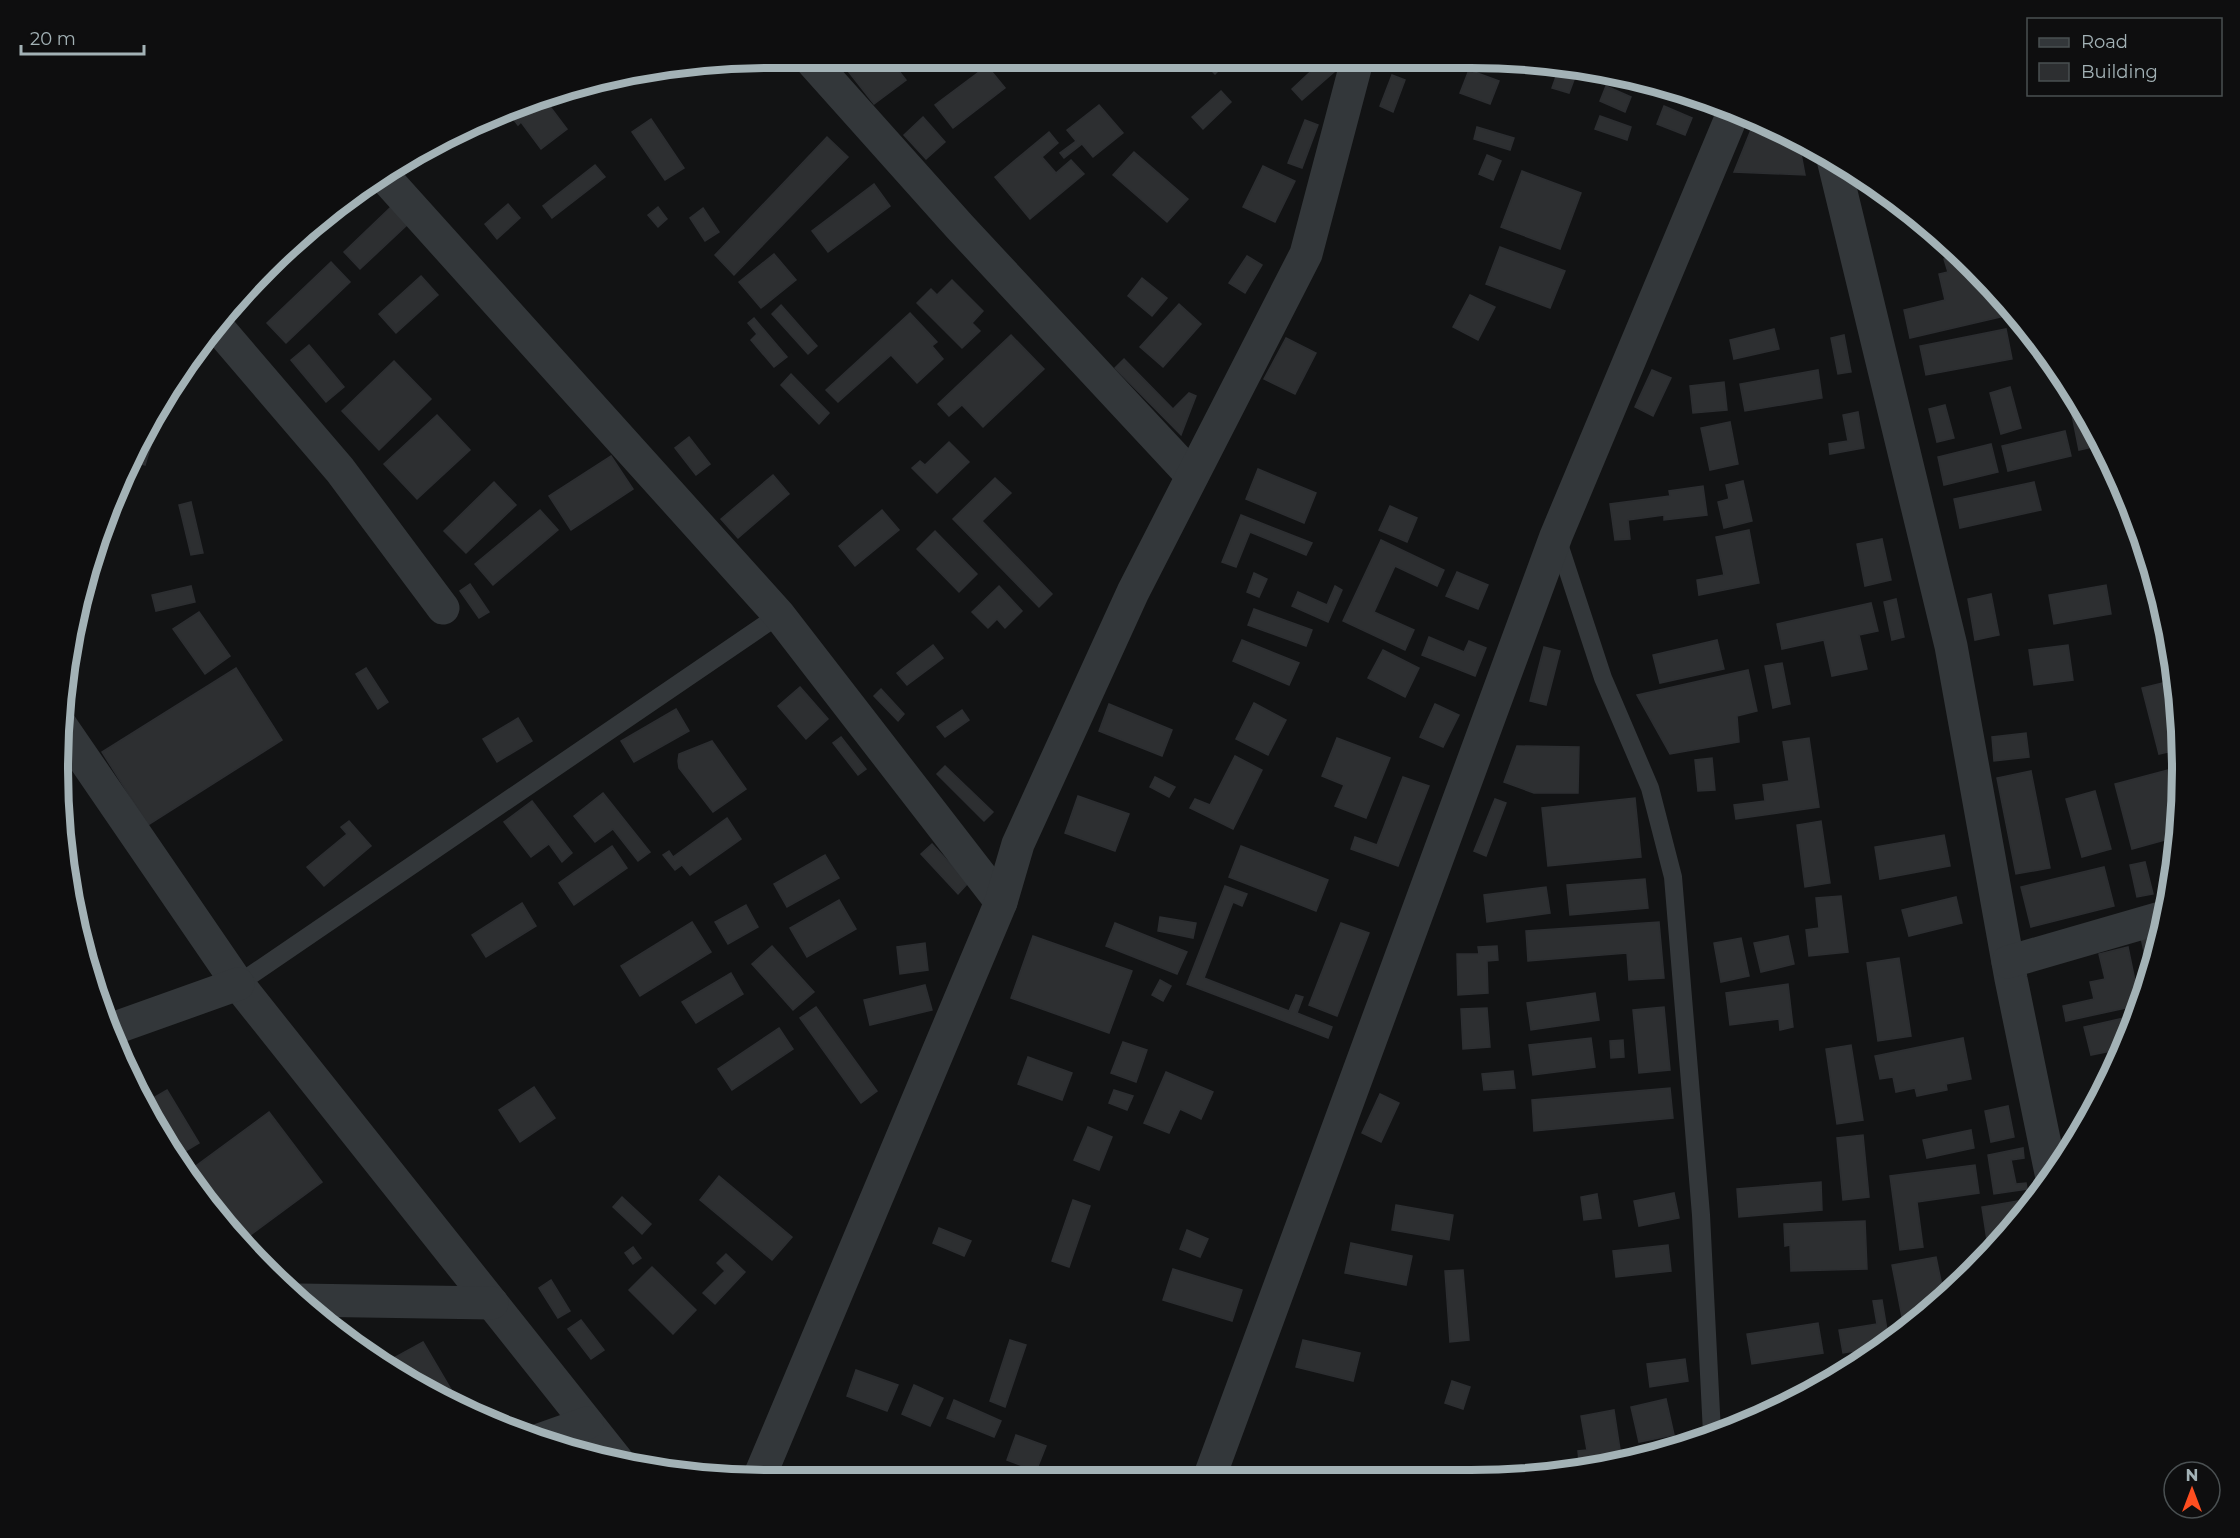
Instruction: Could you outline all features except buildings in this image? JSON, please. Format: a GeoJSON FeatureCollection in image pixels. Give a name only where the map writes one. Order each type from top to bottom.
{"type":"FeatureCollection","features":[{"type":"Feature","properties":{"kind":"street"},"geometry":{"type":"LineString","coordinates":[[818,68],[960,227],[1192,476]]}},
{"type":"Feature","properties":{"kind":"street"},"geometry":{"type":"LineString","coordinates":[[762,1470],[1001,902],[1018,844],[1132,592],[1306,254],[1355,68]]}},
{"type":"Feature","properties":{"kind":"street"},"geometry":{"type":"LineString","coordinates":[[1212,1470],[1556,536],[1731,118]]}},
{"type":"Feature","properties":{"kind":"street"},"geometry":{"type":"LineString","coordinates":[[1836,170],[1951,646],[2008,962],[2049,1165]]}},
{"type":"Feature","properties":{"kind":"street"},"geometry":{"type":"LineString","coordinates":[[388,180],[779,615],[1001,902]]}},
{"type":"Feature","properties":{"kind":"street"},"geometry":{"type":"LineString","coordinates":[[221,331],[340,470],[443,608]]}},
{"type":"Feature","properties":{"kind":"street"},"geometry":{"type":"LineString","coordinates":[[72,762],[238,984],[611,1452]]}},
{"type":"Feature","properties":{"kind":"street"},"geometry":{"type":"LineString","coordinates":[[2008,962],[2156,919]]}},
{"type":"Feature","properties":{"kind":"street"},"geometry":{"type":"LineString","coordinates":[[117,1027],[238,984]]}},
{"type":"Feature","properties":{"kind":"street"},"geometry":{"type":"LineString","coordinates":[[310,1299],[492,1303]]}},
{"type":"Feature","properties":{"kind":"street"},"geometry":{"type":"LineString","coordinates":[[552,1436],[587,1423]]}},
{"type":"Feature","properties":{"kind":"lane"},"geometry":{"type":"LineString","coordinates":[[1556,536],[1603,678],[1650,788],[1673,877],[1701,1215],[1712,1427]]}},
{"type":"Feature","properties":{"kind":"lane"},"geometry":{"type":"LineString","coordinates":[[238,984],[779,615]]}}]}
